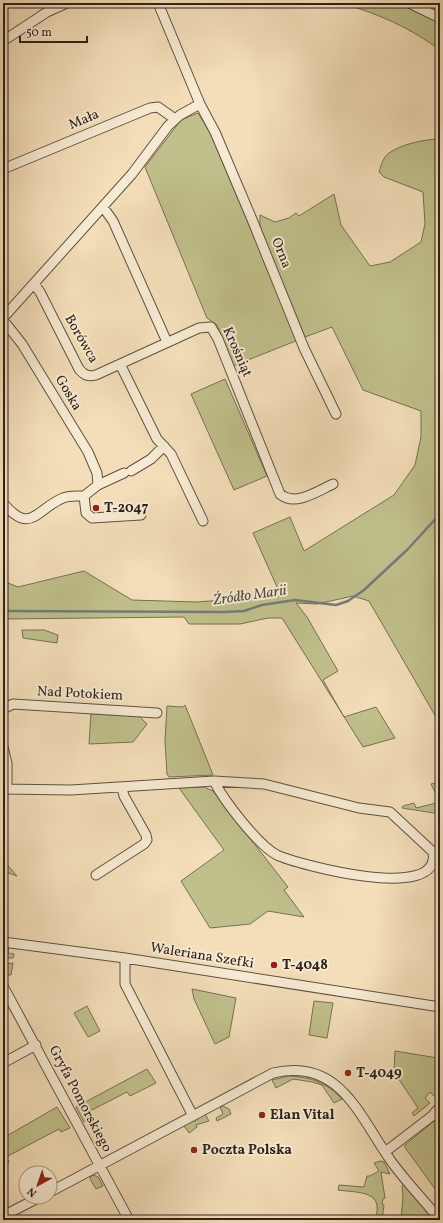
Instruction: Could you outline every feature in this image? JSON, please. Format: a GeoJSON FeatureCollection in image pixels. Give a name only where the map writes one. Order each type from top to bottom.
{"type":"FeatureCollection","features":[{"type":"Feature","properties":{"kind":"street"},"geometry":{"type":"LineString","coordinates":[[3,41],[47,12],[67,3]]}},
{"type":"Feature","properties":{"kind":"street","name":"Orna"},"geometry":{"type":"LineString","coordinates":[[158,3],[200,104],[218,139],[304,348],[336,414]]}},
{"type":"Feature","properties":{"kind":"street"},"geometry":{"type":"LineString","coordinates":[[409,3],[440,18]]}},
{"type":"Feature","properties":{"kind":"street"},"geometry":{"type":"LineString","coordinates":[[3,319],[103,207],[175,119],[200,104]]}},
{"type":"Feature","properties":{"kind":"street","name":"Mała"},"geometry":{"type":"LineString","coordinates":[[3,169],[150,108],[158,107],[175,119]]}},
{"type":"Feature","properties":{"kind":"street"},"geometry":{"type":"LineString","coordinates":[[103,207],[113,221],[167,342]]}},
{"type":"Feature","properties":{"kind":"street","name":"Borówca"},"geometry":{"type":"LineString","coordinates":[[34,284],[40,292],[79,369],[83,374],[90,376],[96,375],[167,342]]}},
{"type":"Feature","properties":{"kind":"street","name":"Goska"},"geometry":{"type":"LineString","coordinates":[[3,319],[22,344],[88,452],[96,472],[98,485]]}},
{"type":"Feature","properties":{"kind":"street","name":"Krośniąt"},"geometry":{"type":"LineString","coordinates":[[167,342],[206,326],[211,327],[215,332],[280,494],[289,500],[296,499],[333,484]]}},
{"type":"Feature","properties":{"kind":"street","name":"Borówca"},"geometry":{"type":"LineString","coordinates":[[120,364],[157,439],[171,454],[202,521]]}},
{"type":"Feature","properties":{"kind":"street"},"geometry":{"type":"LineString","coordinates":[[3,503],[12,514],[18,518],[25,519],[38,515],[63,498],[84,496],[98,485],[128,472],[151,459],[164,446]]}},
{"type":"Feature","properties":{"kind":"street"},"geometry":{"type":"LineString","coordinates":[[84,496],[86,513],[92,518],[142,515]]}},
{"type":"Feature","properties":{"kind":"street","name":"Nad Potokiem"},"geometry":{"type":"LineString","coordinates":[[3,709],[13,704],[158,713]]}},
{"type":"Feature","properties":{"kind":"street"},"geometry":{"type":"LineString","coordinates":[[3,747],[7,763],[5,789],[71,790],[122,788],[214,781],[264,784],[359,808],[390,812],[433,852],[436,860],[436,866],[430,872],[406,880],[379,878],[292,861],[265,847],[253,834],[214,781]]}},
{"type":"Feature","properties":{"kind":"street"},"geometry":{"type":"LineString","coordinates":[[96,875],[144,844],[147,840],[146,835],[124,796],[122,788]]}},
{"type":"Feature","properties":{"kind":"street","name":"Waleriana Szefki"},"geometry":{"type":"LineString","coordinates":[[3,942],[125,958],[440,1007]]}},
{"type":"Feature","properties":{"kind":"street"},"geometry":{"type":"LineString","coordinates":[[125,958],[125,984],[193,1116]]}},
{"type":"Feature","properties":{"kind":"street","name":"Gryfa Pomorskiego"},"geometry":{"type":"LineString","coordinates":[[3,986],[129,1220]]}},
{"type":"Feature","properties":{"kind":"street","name":"Gryfa Pomorskiego"},"geometry":{"type":"LineString","coordinates":[[3,1063],[36,1045]]}},
{"type":"Feature","properties":{"kind":"street","name":"Gryfa Pomorskiego"},"geometry":{"type":"LineString","coordinates":[[58,1188],[273,1073],[286,1070],[303,1071],[319,1074],[333,1082],[348,1097],[385,1152],[440,1220]]}},
{"type":"Feature","properties":{"kind":"street"},"geometry":{"type":"LineString","coordinates":[[385,1152],[432,1116],[440,1107]]}},
{"type":"Feature","properties":{"kind":"street"},"geometry":{"type":"LineString","coordinates":[[3,1216],[24,1205]]}},
{"type":"Feature","properties":{"kind":"green space"},"geometry":{"type":"Polygon","coordinates":[[[340,3],[440,3],[440,50],[405,28],[366,11],[340,3]]]}},
{"type":"Feature","properties":{"kind":"green space"},"geometry":{"type":"Polygon","coordinates":[[[198,113],[211,135],[298,340],[233,366],[217,325],[207,318],[145,167],[181,120],[198,113]]]}},
{"type":"Feature","properties":{"kind":"green space"},"geometry":{"type":"Polygon","coordinates":[[[440,136],[440,724],[369,601],[353,596],[317,604],[296,603],[307,617],[338,671],[323,680],[342,714],[282,618],[268,618],[240,624],[189,624],[184,617],[3,619],[3,581],[18,587],[84,571],[132,600],[196,602],[281,596],[253,533],[290,517],[304,551],[394,495],[415,465],[421,437],[421,411],[363,390],[332,327],[305,337],[260,229],[260,215],[275,222],[289,218],[296,213],[299,216],[334,194],[341,225],[370,266],[390,262],[421,242],[425,224],[423,192],[384,177],[379,172],[382,162],[387,155],[400,147],[419,141],[437,139],[440,136]]]}},
{"type":"Feature","properties":{"kind":"green space"},"geometry":{"type":"Polygon","coordinates":[[[225,379],[267,476],[234,490],[191,394],[225,379]]]}},
{"type":"Feature","properties":{"kind":"green space"},"geometry":{"type":"Polygon","coordinates":[[[22,630],[44,630],[58,635],[57,643],[23,638],[22,630]]]}},
{"type":"Feature","properties":{"kind":"green space"},"geometry":{"type":"Polygon","coordinates":[[[185,705],[213,775],[169,777],[167,774],[165,741],[167,706],[183,707],[185,705]]]}},
{"type":"Feature","properties":{"kind":"green space"},"geometry":{"type":"Polygon","coordinates":[[[376,707],[395,738],[363,747],[344,717],[376,707]]]}},
{"type":"Feature","properties":{"kind":"green space"},"geometry":{"type":"Polygon","coordinates":[[[91,714],[139,716],[147,724],[133,742],[89,744],[91,714]]]}},
{"type":"Feature","properties":{"kind":"green space"},"geometry":{"type":"Polygon","coordinates":[[[440,782],[440,802],[431,784],[440,782]]]}},
{"type":"Feature","properties":{"kind":"green space"},"geometry":{"type":"Polygon","coordinates":[[[204,787],[213,791],[288,887],[284,890],[304,917],[268,911],[250,924],[210,928],[181,881],[224,850],[179,788],[204,787]]]}},
{"type":"Feature","properties":{"kind":"green space"},"geometry":{"type":"Polygon","coordinates":[[[440,802],[440,814],[402,808],[403,806],[414,803],[416,808],[440,802]]]}},
{"type":"Feature","properties":{"kind":"green space"},"geometry":{"type":"Polygon","coordinates":[[[3,860],[17,876],[3,871],[3,860]]]}},
{"type":"Feature","properties":{"kind":"green space"},"geometry":{"type":"Polygon","coordinates":[[[5,947],[9,947],[8,953],[14,954],[13,958],[3,958],[3,949],[5,947]]]}},
{"type":"Feature","properties":{"kind":"green space"},"geometry":{"type":"Polygon","coordinates":[[[13,963],[11,975],[5,975],[3,964],[13,963]]]}},
{"type":"Feature","properties":{"kind":"green space"},"geometry":{"type":"Polygon","coordinates":[[[192,989],[236,998],[229,1037],[215,1044],[194,999],[192,989]]]}},
{"type":"Feature","properties":{"kind":"green space"},"geometry":{"type":"Polygon","coordinates":[[[314,1001],[333,1003],[327,1038],[309,1035],[314,1001]]]}},
{"type":"Feature","properties":{"kind":"green space"},"geometry":{"type":"Polygon","coordinates":[[[87,1006],[100,1031],[88,1037],[74,1013],[87,1006]]]}},
{"type":"Feature","properties":{"kind":"green space"},"geometry":{"type":"Polygon","coordinates":[[[440,1049],[440,1090],[435,1097],[430,1092],[425,1098],[430,1103],[414,1116],[412,1113],[418,1108],[394,1072],[395,1051],[438,1058],[440,1049]]]}},
{"type":"Feature","properties":{"kind":"green space"},"geometry":{"type":"Polygon","coordinates":[[[147,1069],[156,1083],[130,1096],[127,1092],[88,1112],[90,1118],[84,1122],[76,1107],[147,1069]]]}},
{"type":"Feature","properties":{"kind":"green space"},"geometry":{"type":"Polygon","coordinates":[[[289,1076],[311,1079],[318,1082],[336,1093],[342,1099],[334,1103],[322,1085],[312,1082],[293,1079],[276,1088],[272,1080],[289,1076]]]}},
{"type":"Feature","properties":{"kind":"green space"},"geometry":{"type":"Polygon","coordinates":[[[223,1106],[229,1109],[231,1114],[217,1121],[216,1118],[223,1114],[220,1107],[223,1106]]]}},
{"type":"Feature","properties":{"kind":"green space"},"geometry":{"type":"Polygon","coordinates":[[[57,1107],[70,1128],[61,1132],[59,1129],[6,1157],[9,1162],[3,1165],[3,1138],[57,1107]]]}},
{"type":"Feature","properties":{"kind":"green space"},"geometry":{"type":"Polygon","coordinates":[[[205,1114],[209,1121],[196,1125],[197,1127],[189,1133],[184,1126],[205,1114]]]}},
{"type":"Feature","properties":{"kind":"green space"},"geometry":{"type":"Polygon","coordinates":[[[440,1116],[440,1196],[404,1146],[440,1116]]]}},
{"type":"Feature","properties":{"kind":"green space"},"geometry":{"type":"Polygon","coordinates":[[[381,1161],[384,1162],[390,1174],[381,1172],[385,1198],[383,1199],[382,1204],[384,1205],[382,1220],[375,1220],[377,1210],[376,1203],[373,1198],[362,1193],[338,1190],[339,1185],[364,1187],[367,1176],[379,1171],[374,1163],[381,1161]]]}},
{"type":"Feature","properties":{"kind":"green space"},"geometry":{"type":"Polygon","coordinates":[[[94,1175],[98,1177],[103,1186],[96,1189],[90,1179],[91,1176],[94,1175]]]}},
{"type":"Feature","properties":{"kind":"green space"},"geometry":{"type":"Polygon","coordinates":[[[404,1185],[435,1220],[401,1220],[403,1197],[402,1186],[404,1185]]]}},
{"type":"Feature","properties":{"kind":"waterway","name":"Źródło Marii"},"geometry":{"type":"LineString","coordinates":[[3,611],[224,612],[244,611],[262,605],[295,600],[336,605],[348,601],[364,590],[407,550],[440,514]]}},
{"type":"Feature","properties":{"kind":"place","name":"T-2047"},"geometry":{"type":"Point","coordinates":[96,508]}},
{"type":"Feature","properties":{"kind":"place","name":"T-4048"},"geometry":{"type":"Point","coordinates":[274,965]}},
{"type":"Feature","properties":{"kind":"place","name":"T-4049"},"geometry":{"type":"Point","coordinates":[348,1073]}},
{"type":"Feature","properties":{"kind":"place","name":"Elan Vital"},"geometry":{"type":"Point","coordinates":[262,1115]}},
{"type":"Feature","properties":{"kind":"place","name":"Poczta Polska"},"geometry":{"type":"Point","coordinates":[194,1150]}}]}
